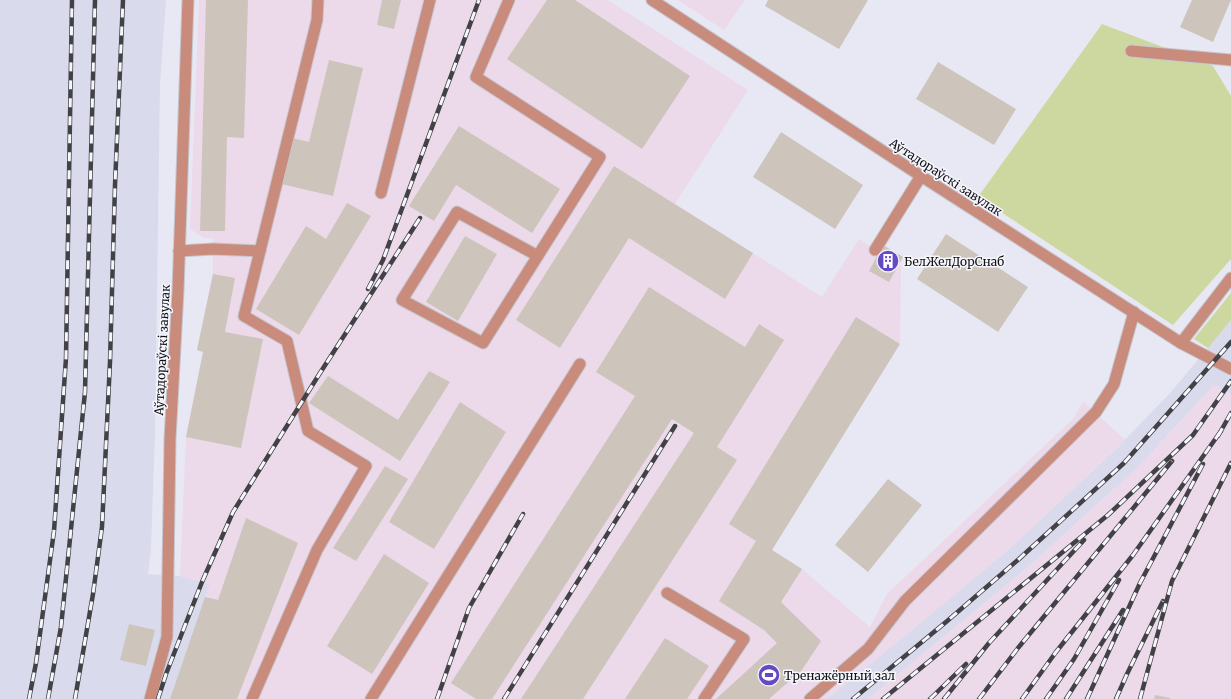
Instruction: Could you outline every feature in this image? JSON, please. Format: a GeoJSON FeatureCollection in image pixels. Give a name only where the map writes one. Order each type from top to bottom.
{"type":"FeatureCollection","features":[{"type":"Feature","properties":{"kind":"street","name":"Аўтадораўскі завулак"},"geometry":{"type":"LineString","coordinates":[[150,699],[167,637],[170,439],[178,291],[188,0]]}},
{"type":"Feature","properties":{"kind":"street"},"geometry":{"type":"LineString","coordinates":[[252,699],[317,550],[366,466],[308,431],[287,341],[244,316],[317,20],[318,0]]}},
{"type":"Feature","properties":{"kind":"street"},"geometry":{"type":"LineString","coordinates":[[381,193],[430,0]]}},
{"type":"Feature","properties":{"kind":"street"},"geometry":{"type":"LineString","coordinates":[[510,0],[476,77],[600,157],[483,344],[402,300],[457,212],[538,256]]}},
{"type":"Feature","properties":{"kind":"street","name":"Аўтадораўскі завулак"},"geometry":{"type":"LineString","coordinates":[[652,0],[921,176],[1181,343],[1231,370]]}},
{"type":"Feature","properties":{"kind":"street"},"geometry":{"type":"LineString","coordinates":[[1131,51],[1231,60]]}},
{"type":"Feature","properties":{"kind":"street"},"geometry":{"type":"LineString","coordinates":[[875,250],[921,176]]}},
{"type":"Feature","properties":{"kind":"street"},"geometry":{"type":"LineString","coordinates":[[179,251],[213,249],[260,251]]}},
{"type":"Feature","properties":{"kind":"street"},"geometry":{"type":"LineString","coordinates":[[1181,343],[1231,278]]}},
{"type":"Feature","properties":{"kind":"street"},"geometry":{"type":"LineString","coordinates":[[810,699],[868,649],[905,602],[1096,412],[1114,384],[1134,312]]}},
{"type":"Feature","properties":{"kind":"street"},"geometry":{"type":"LineString","coordinates":[[371,699],[580,364]]}},
{"type":"Feature","properties":{"kind":"street"},"geometry":{"type":"LineString","coordinates":[[667,593],[744,639],[704,699]]}},
{"type":"Feature","properties":{"kind":"shaded area"},"geometry":{"type":"Polygon","coordinates":[[[0,0],[166,0],[160,83],[155,434],[151,549],[148,574],[180,576],[210,584],[170,699],[0,699],[0,0]]]}},
{"type":"Feature","properties":{"kind":"shaded area"},"geometry":{"type":"Polygon","coordinates":[[[199,0],[608,0],[748,90],[675,204],[822,297],[859,239],[901,266],[900,344],[772,550],[802,569],[870,627],[887,594],[1074,418],[1083,401],[1125,440],[1007,551],[827,699],[170,699],[210,584],[180,576],[186,437],[203,352],[197,350],[213,273],[213,238],[204,238],[190,229],[199,0]]]}},
{"type":"Feature","properties":{"kind":"shaded area"},"geometry":{"type":"Polygon","coordinates":[[[678,0],[745,0],[724,30],[678,0]]]}},
{"type":"Feature","properties":{"kind":"shaded area"},"geometry":{"type":"Polygon","coordinates":[[[1231,320],[1231,394],[1214,385],[1135,470],[1028,567],[868,699],[827,699],[1007,551],[1117,448],[1170,393],[1231,320]]]}},
{"type":"Feature","properties":{"kind":"shaded area"},"geometry":{"type":"Polygon","coordinates":[[[1214,385],[1231,394],[1231,699],[868,699],[1028,567],[1135,470],[1214,385]]]}},
{"type":"Feature","properties":{"kind":"green space"},"geometry":{"type":"Polygon","coordinates":[[[1102,24],[1213,66],[1231,96],[1231,259],[1173,325],[978,197],[1102,24]]]}},
{"type":"Feature","properties":{"kind":"green space"},"geometry":{"type":"Polygon","coordinates":[[[1231,293],[1231,320],[1208,348],[1194,339],[1231,293]]]}},
{"type":"Feature","properties":{"kind":"building"},"geometry":{"type":"Polygon","coordinates":[[[206,0],[248,0],[244,138],[227,137],[225,231],[200,231],[206,0]]]}},
{"type":"Feature","properties":{"kind":"building"},"geometry":{"type":"Polygon","coordinates":[[[382,0],[401,0],[394,29],[377,25],[382,0]]]}},
{"type":"Feature","properties":{"kind":"building"},"geometry":{"type":"Polygon","coordinates":[[[547,0],[575,0],[690,76],[642,149],[507,59],[547,0]]]}},
{"type":"Feature","properties":{"kind":"building"},"geometry":{"type":"Polygon","coordinates":[[[768,0],[868,0],[839,49],[765,6],[768,0]]]}},
{"type":"Feature","properties":{"kind":"building"},"geometry":{"type":"Polygon","coordinates":[[[1192,0],[1231,0],[1213,42],[1180,27],[1192,0]]]}},
{"type":"Feature","properties":{"kind":"building"},"geometry":{"type":"Polygon","coordinates":[[[329,60],[363,68],[333,196],[281,184],[292,138],[309,142],[329,60]]]}},
{"type":"Feature","properties":{"kind":"building"},"geometry":{"type":"Polygon","coordinates":[[[938,62],[1016,109],[994,145],[916,99],[938,62]]]}},
{"type":"Feature","properties":{"kind":"building"},"geometry":{"type":"Polygon","coordinates":[[[459,126],[560,189],[532,233],[456,185],[434,221],[409,206],[459,126]]]}},
{"type":"Feature","properties":{"kind":"building"},"geometry":{"type":"Polygon","coordinates":[[[781,132],[863,185],[835,229],[753,177],[781,132]]]}},
{"type":"Feature","properties":{"kind":"building"},"geometry":{"type":"Polygon","coordinates":[[[614,166],[753,253],[725,299],[629,238],[560,348],[516,320],[614,166]]]}},
{"type":"Feature","properties":{"kind":"building"},"geometry":{"type":"Polygon","coordinates":[[[347,203],[371,216],[299,335],[256,309],[306,226],[326,239],[347,203]]]}},
{"type":"Feature","properties":{"kind":"building"},"geometry":{"type":"Polygon","coordinates":[[[946,234],[1028,287],[998,332],[917,279],[946,234]]]}},
{"type":"Feature","properties":{"kind":"building"},"geometry":{"type":"Polygon","coordinates":[[[465,236],[497,254],[458,321],[426,302],[465,236]]]}},
{"type":"Feature","properties":{"kind":"building","name":"БелЖелДорСнаб"},"geometry":{"type":"Polygon","coordinates":[[[883,245],[903,257],[889,282],[869,271],[883,245]]]}},
{"type":"Feature","properties":{"kind":"building"},"geometry":{"type":"Polygon","coordinates":[[[213,274],[235,278],[225,332],[263,339],[241,448],[186,437],[203,352],[197,350],[213,274]]]}},
{"type":"Feature","properties":{"kind":"building"},"geometry":{"type":"Polygon","coordinates":[[[649,287],[745,347],[759,324],[784,340],[717,447],[737,460],[583,699],[521,699],[694,433],[672,419],[492,699],[476,699],[451,683],[635,396],[596,372],[649,287]]]}},
{"type":"Feature","properties":{"kind":"building"},"geometry":{"type":"Polygon","coordinates":[[[856,317],[900,344],[772,550],[802,569],[781,602],[821,641],[802,670],[769,699],[716,699],[777,643],[764,630],[719,601],[756,541],[729,524],[856,317]]]}},
{"type":"Feature","properties":{"kind":"building"},"geometry":{"type":"Polygon","coordinates":[[[429,371],[450,382],[400,461],[309,403],[328,376],[398,420],[429,371]]]}},
{"type":"Feature","properties":{"kind":"building"},"geometry":{"type":"Polygon","coordinates":[[[460,402],[506,432],[434,549],[389,522],[460,402]]]}},
{"type":"Feature","properties":{"kind":"building"},"geometry":{"type":"Polygon","coordinates":[[[385,466],[408,479],[356,561],[333,548],[385,466]]]}},
{"type":"Feature","properties":{"kind":"building"},"geometry":{"type":"Polygon","coordinates":[[[888,479],[922,505],[868,572],[835,545],[888,479]]]}},
{"type":"Feature","properties":{"kind":"building"},"geometry":{"type":"Polygon","coordinates":[[[246,518],[298,543],[237,699],[170,699],[205,597],[218,600],[246,518]]]}},
{"type":"Feature","properties":{"kind":"building"},"geometry":{"type":"Polygon","coordinates":[[[384,554],[429,583],[372,674],[327,646],[384,554]]]}},
{"type":"Feature","properties":{"kind":"building"},"geometry":{"type":"Polygon","coordinates":[[[129,624],[155,630],[146,666],[120,660],[129,624]]]}},
{"type":"Feature","properties":{"kind":"building"},"geometry":{"type":"Polygon","coordinates":[[[665,638],[709,666],[687,699],[625,699],[665,638]]]}},
{"type":"Feature","properties":{"kind":"building"},"geometry":{"type":"Polygon","coordinates":[[[1155,695],[1170,698],[1170,699],[1154,699],[1155,695]]]}},
{"type":"Feature","properties":{"kind":"railway"},"geometry":{"type":"LineString","coordinates":[[29,699],[36,663],[54,531],[66,358],[72,0]]}},
{"type":"Feature","properties":{"kind":"railway"},"geometry":{"type":"LineString","coordinates":[[48,699],[61,627],[85,392],[95,0]]}},
{"type":"Feature","properties":{"kind":"railway"},"geometry":{"type":"LineString","coordinates":[[75,699],[93,594],[102,527],[110,362],[115,185],[123,0]]}},
{"type":"Feature","properties":{"kind":"railway"},"geometry":{"type":"LineString","coordinates":[[368,289],[383,260],[479,0]]}},
{"type":"Feature","properties":{"kind":"railway"},"geometry":{"type":"LineString","coordinates":[[158,699],[166,674],[202,582],[233,512],[420,218]]}},
{"type":"Feature","properties":{"kind":"railway"},"geometry":{"type":"LineString","coordinates":[[853,699],[1019,559],[1124,463],[1231,342]]}},
{"type":"Feature","properties":{"kind":"railway"},"geometry":{"type":"LineString","coordinates":[[883,699],[1108,515],[1193,435],[1231,381]]}},
{"type":"Feature","properties":{"kind":"railway"},"geometry":{"type":"LineString","coordinates":[[1218,436],[1231,413]]}},
{"type":"Feature","properties":{"kind":"railway"},"geometry":{"type":"LineString","coordinates":[[504,699],[675,426]]}},
{"type":"Feature","properties":{"kind":"railway"},"geometry":{"type":"LineString","coordinates":[[1022,699],[1056,652],[1133,555],[1221,431]]}},
{"type":"Feature","properties":{"kind":"railway"},"geometry":{"type":"LineString","coordinates":[[979,699],[1018,648],[1172,461]]}},
{"type":"Feature","properties":{"kind":"railway"},"geometry":{"type":"LineString","coordinates":[[1140,699],[1172,581],[1231,463]]}},
{"type":"Feature","properties":{"kind":"railway"},"geometry":{"type":"LineString","coordinates":[[1087,699],[1140,583],[1203,464]]}},
{"type":"Feature","properties":{"kind":"railway"},"geometry":{"type":"LineString","coordinates":[[437,699],[469,608],[523,514]]}},
{"type":"Feature","properties":{"kind":"railway"},"geometry":{"type":"LineString","coordinates":[[944,699],[989,643],[1084,540]]}},
{"type":"Feature","properties":{"kind":"railway"},"geometry":{"type":"LineString","coordinates":[[1046,699],[1074,659],[1119,580]]}},
{"type":"Feature","properties":{"kind":"railway"},"geometry":{"type":"LineString","coordinates":[[1116,699],[1163,601]]}},
{"type":"Feature","properties":{"kind":"railway"},"geometry":{"type":"LineString","coordinates":[[1066,699],[1123,610]]}},
{"type":"Feature","properties":{"kind":"railway"},"geometry":{"type":"LineString","coordinates":[[930,699],[966,664]]}},
{"type":"Feature","properties":{"kind":"place","name":"БелЖелДорСнаб"},"geometry":{"type":"Point","coordinates":[888,261]}},
{"type":"Feature","properties":{"kind":"place","name":"Тренажёрный зал"},"geometry":{"type":"Point","coordinates":[769,675]}}]}
